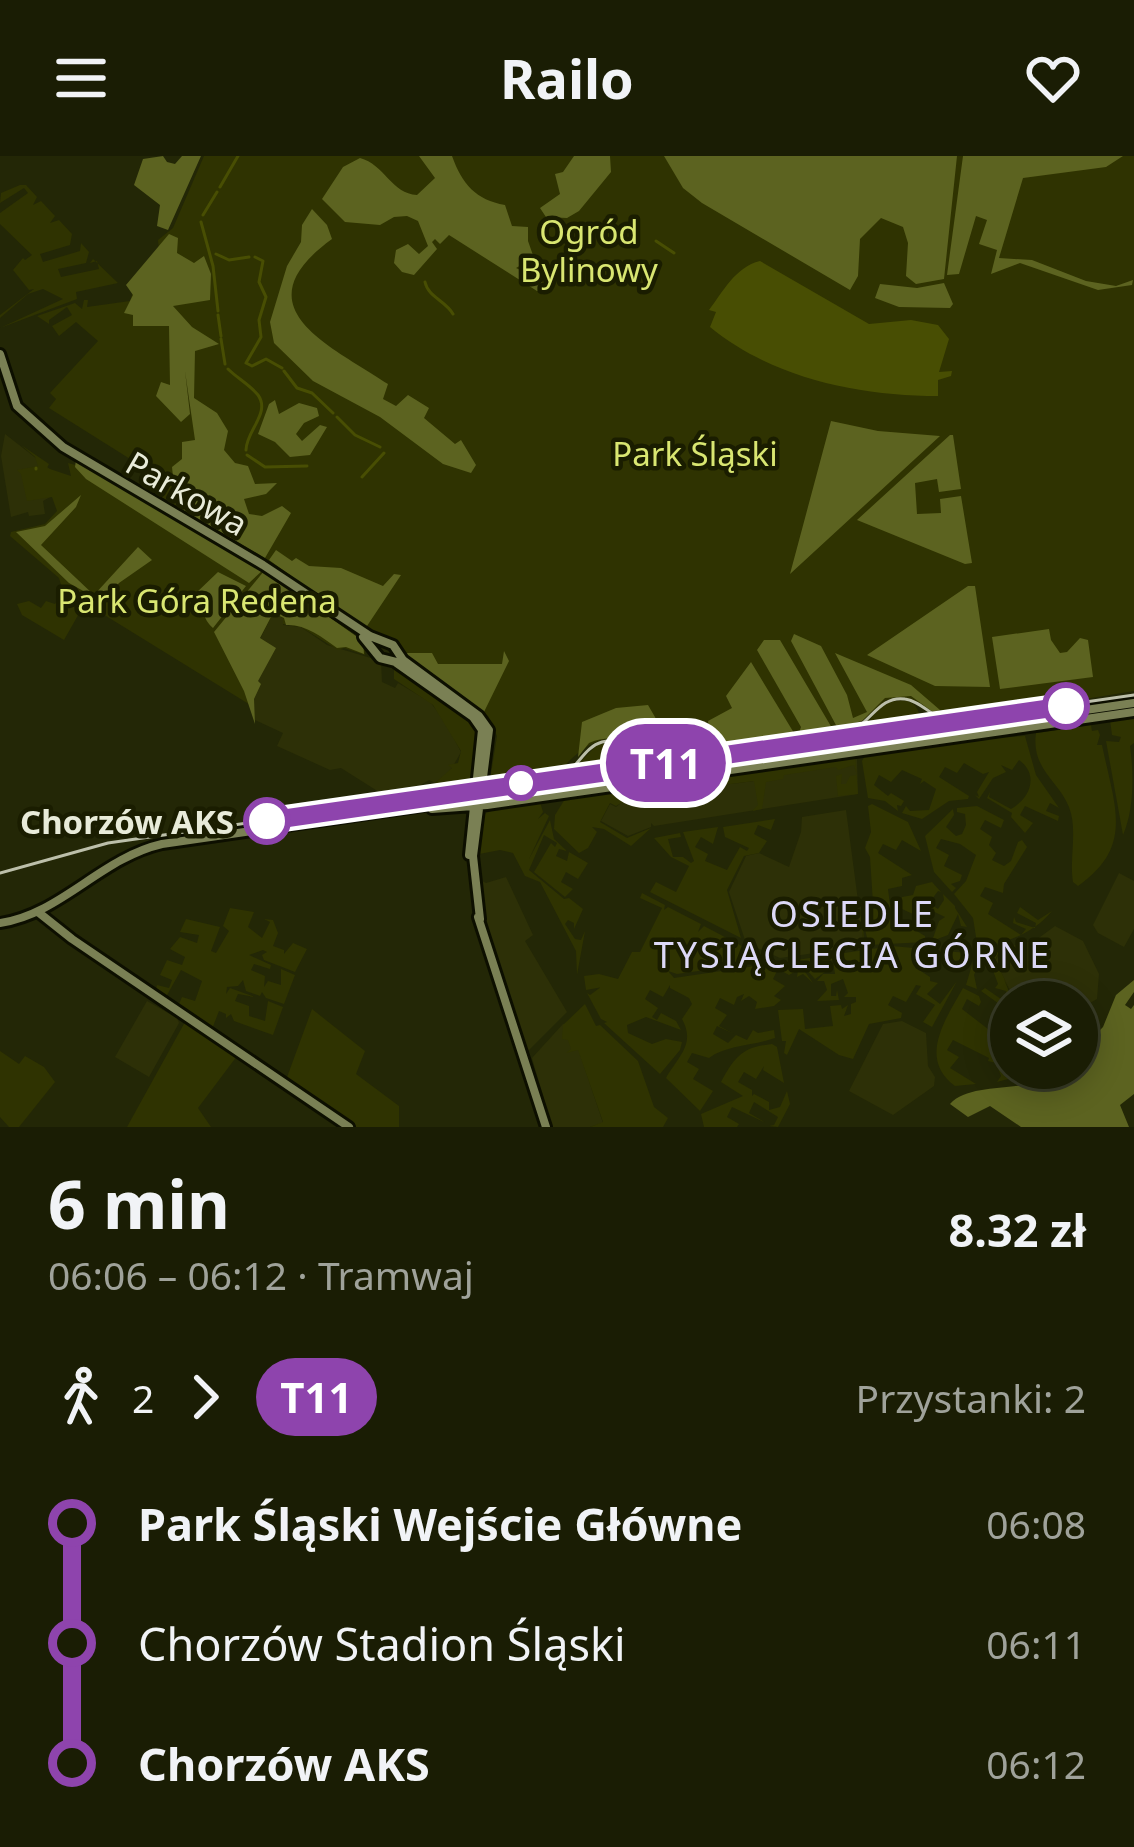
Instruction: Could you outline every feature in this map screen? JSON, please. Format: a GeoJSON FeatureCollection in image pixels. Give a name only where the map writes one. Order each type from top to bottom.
{"type":"FeatureCollection","features":[{"type":"Feature","properties":{"kind":"street","name":"Parkowa"},"geometry":{"type":"LineString","coordinates":[[0,354],[16,406],[72,454],[267,567],[371,637],[395,646],[398,659],[380,658],[338,617]]}},
{"type":"Feature","properties":{"kind":"street"},"geometry":{"type":"LineString","coordinates":[[372,649],[382,638]]}},
{"type":"Feature","properties":{"kind":"street"},"geometry":{"type":"LineString","coordinates":[[398,659],[485,723],[490,744],[468,850],[480,920],[546,1127]]}},
{"type":"Feature","properties":{"kind":"street"},"geometry":{"type":"LineString","coordinates":[[398,659],[478,724],[483,738],[473,856],[480,920]]}},
{"type":"Feature","properties":{"kind":"street"},"geometry":{"type":"LineString","coordinates":[[0,923],[38,912],[118,860],[147,848],[1134,707]]}},
{"type":"Feature","properties":{"kind":"street"},"geometry":{"type":"LineString","coordinates":[[418,808],[446,808],[536,790],[609,788],[751,762]]}},
{"type":"Feature","properties":{"kind":"street"},"geometry":{"type":"LineString","coordinates":[[484,780],[490,791],[503,794]]}},
{"type":"Feature","properties":{"kind":"street"},"geometry":{"type":"LineString","coordinates":[[446,808],[463,815],[470,826]]}},
{"type":"Feature","properties":{"kind":"street"},"geometry":{"type":"LineString","coordinates":[[38,912],[339,1125]]}},
{"type":"Feature","properties":{"kind":"shaded area"},"geometry":{"type":"Polygon","coordinates":[[[163,156],[175,164],[182,156],[201,156],[168,230],[157,226],[160,205],[134,185],[143,159],[163,156]]]}},
{"type":"Feature","properties":{"kind":"shaded area"},"geometry":{"type":"Polygon","coordinates":[[[419,156],[452,156],[471,189],[505,205],[512,226],[528,227],[534,258],[516,268],[542,280],[541,290],[449,235],[440,244],[435,239],[432,242],[437,249],[414,275],[402,272],[394,263],[396,250],[408,244],[419,254],[428,246],[418,221],[407,216],[380,225],[345,222],[322,199],[343,167],[360,158],[401,190],[417,195],[435,178],[419,156]]]}},
{"type":"Feature","properties":{"kind":"shaded area"},"geometry":{"type":"Polygon","coordinates":[[[574,156],[610,156],[611,172],[579,211],[567,218],[546,217],[540,208],[560,194],[555,174],[563,172],[574,156]]]}},
{"type":"Feature","properties":{"kind":"shaded area"},"geometry":{"type":"Polygon","coordinates":[[[664,156],[957,156],[944,279],[916,284],[906,276],[908,243],[903,227],[881,218],[860,239],[858,276],[850,290],[702,203],[683,188],[664,156]]]}},
{"type":"Feature","properties":{"kind":"shaded area"},"geometry":{"type":"Polygon","coordinates":[[[963,156],[1123,156],[1106,167],[1023,178],[999,258],[1032,260],[1086,281],[1116,286],[1133,280],[1132,285],[1098,290],[1020,263],[991,274],[997,250],[979,244],[987,220],[976,216],[959,274],[947,275],[963,156]]]}},
{"type":"Feature","properties":{"kind":"shaded area"},"geometry":{"type":"Polygon","coordinates":[[[312,209],[327,225],[332,239],[305,263],[293,285],[293,305],[303,323],[388,384],[383,399],[396,406],[408,395],[429,408],[424,418],[455,444],[461,440],[476,465],[471,473],[443,464],[380,417],[313,381],[274,343],[270,322],[287,266],[301,242],[302,225],[312,209]]]}},
{"type":"Feature","properties":{"kind":"shaded area"},"geometry":{"type":"Polygon","coordinates":[[[169,234],[178,238],[177,253],[194,263],[204,256],[211,274],[210,300],[173,306],[192,327],[219,344],[195,351],[194,398],[217,413],[228,431],[224,450],[235,463],[248,466],[255,484],[277,483],[266,494],[244,499],[249,514],[262,516],[282,506],[291,513],[265,558],[176,506],[172,467],[182,459],[182,442],[195,440],[185,371],[190,414],[181,422],[156,396],[161,382],[170,385],[169,326],[133,326],[133,315],[124,313],[133,295],[126,285],[169,234]]]}},
{"type":"Feature","properties":{"kind":"shaded area"},"geometry":{"type":"Polygon","coordinates":[[[760,261],[869,324],[911,320],[938,325],[949,339],[939,372],[952,371],[951,376],[938,380],[938,396],[818,381],[761,359],[710,327],[716,312],[709,310],[725,288],[743,269],[760,261]]]}},
{"type":"Feature","properties":{"kind":"shaded area"},"geometry":{"type":"Polygon","coordinates":[[[944,283],[953,304],[950,308],[899,307],[875,298],[880,284],[917,288],[944,283]]]}},
{"type":"Feature","properties":{"kind":"shaded area"},"geometry":{"type":"Polygon","coordinates":[[[275,400],[279,414],[299,403],[317,408],[319,416],[304,423],[296,434],[302,441],[320,425],[327,427],[310,455],[290,457],[258,434],[275,400]]]}},
{"type":"Feature","properties":{"kind":"shaded area"},"geometry":{"type":"Polygon","coordinates":[[[831,421],[940,436],[790,574],[831,421]]]}},
{"type":"Feature","properties":{"kind":"shaded area"},"geometry":{"type":"Polygon","coordinates":[[[5,434],[55,473],[59,492],[43,501],[45,514],[11,517],[1,456],[5,434]]]}},
{"type":"Feature","properties":{"kind":"shaded area"},"geometry":{"type":"Polygon","coordinates":[[[950,435],[961,489],[939,492],[937,479],[915,483],[917,514],[941,513],[940,499],[961,496],[972,563],[857,520],[950,435]]]}},
{"type":"Feature","properties":{"kind":"shaded area"},"geometry":{"type":"Polygon","coordinates":[[[76,460],[263,570],[249,583],[86,479],[75,467],[76,460]]]}},
{"type":"Feature","properties":{"kind":"shaded area"},"geometry":{"type":"Polygon","coordinates":[[[81,495],[41,545],[94,595],[138,547],[152,560],[119,583],[103,602],[69,583],[16,532],[45,526],[81,495]]]}},
{"type":"Feature","properties":{"kind":"shaded area"},"geometry":{"type":"Polygon","coordinates":[[[276,550],[292,561],[341,568],[383,586],[394,574],[401,575],[365,629],[269,560],[276,550]]]}},
{"type":"Feature","properties":{"kind":"shaded area"},"geometry":{"type":"Polygon","coordinates":[[[264,571],[363,641],[364,654],[337,648],[307,629],[286,625],[284,618],[273,613],[260,638],[276,648],[258,681],[255,724],[214,632],[264,571]]]}},
{"type":"Feature","properties":{"kind":"shaded area"},"geometry":{"type":"Polygon","coordinates":[[[218,572],[246,586],[213,628],[195,594],[218,572]]]}},
{"type":"Feature","properties":{"kind":"shaded area"},"geometry":{"type":"Polygon","coordinates":[[[968,586],[975,586],[990,687],[935,686],[867,655],[968,586]]]}},
{"type":"Feature","properties":{"kind":"shaded area"},"geometry":{"type":"Polygon","coordinates":[[[273,613],[283,618],[283,625],[301,627],[327,645],[381,661],[382,682],[395,688],[398,683],[430,702],[461,752],[449,773],[435,783],[429,780],[379,792],[341,768],[330,770],[277,746],[283,733],[255,720],[250,699],[260,639],[273,613]]]}},
{"type":"Feature","properties":{"kind":"shaded area"},"geometry":{"type":"Polygon","coordinates":[[[1049,629],[1060,653],[1080,638],[1088,640],[1093,677],[1000,689],[992,637],[1049,629]]]}},
{"type":"Feature","properties":{"kind":"shaded area"},"geometry":{"type":"Polygon","coordinates":[[[794,634],[821,646],[847,695],[853,718],[867,712],[835,653],[911,685],[940,710],[933,712],[911,696],[885,698],[862,721],[837,727],[791,641],[794,634]]]}},
{"type":"Feature","properties":{"kind":"shaded area"},"geometry":{"type":"Polygon","coordinates":[[[764,640],[780,640],[832,728],[799,733],[801,727],[757,650],[764,640]]]}},
{"type":"Feature","properties":{"kind":"shaded area"},"geometry":{"type":"Polygon","coordinates":[[[504,651],[509,661],[483,714],[404,653],[432,653],[438,664],[502,664],[504,651]]]}},
{"type":"Feature","properties":{"kind":"shaded area"},"geometry":{"type":"Polygon","coordinates":[[[751,662],[794,733],[712,746],[708,721],[732,708],[726,696],[751,662]]]}},
{"type":"Feature","properties":{"kind":"shaded area"},"geometry":{"type":"Polygon","coordinates":[[[648,705],[673,748],[650,749],[602,739],[589,743],[578,757],[582,722],[616,708],[648,705]]]}},
{"type":"Feature","properties":{"kind":"shaded area"},"geometry":{"type":"Polygon","coordinates":[[[857,759],[858,794],[651,823],[628,836],[601,821],[610,804],[616,807],[625,800],[632,804],[632,799],[656,798],[654,789],[714,780],[715,786],[754,781],[754,774],[857,759]]]}},
{"type":"Feature","properties":{"kind":"shaded area"},"geometry":{"type":"Polygon","coordinates":[[[846,810],[864,946],[780,958],[746,943],[729,892],[746,856],[759,853],[789,867],[802,817],[846,810]]]}},
{"type":"Feature","properties":{"kind":"shaded area"},"geometry":{"type":"Polygon","coordinates":[[[1119,873],[1134,881],[1134,929],[1124,947],[1098,933],[1093,925],[1119,873]]]}},
{"type":"Feature","properties":{"kind":"shaded area"},"geometry":{"type":"Polygon","coordinates":[[[506,877],[533,935],[525,941],[567,1012],[529,1050],[524,1047],[479,898],[478,879],[486,883],[506,877]]]}},
{"type":"Feature","properties":{"kind":"shaded area"},"geometry":{"type":"Polygon","coordinates":[[[1055,926],[1083,941],[1099,974],[1098,986],[1098,981],[1005,981],[995,961],[1003,948],[1036,940],[1055,926]]]}},
{"type":"Feature","properties":{"kind":"shaded area"},"geometry":{"type":"Polygon","coordinates":[[[1134,980],[1134,992],[1125,1005],[1131,1009],[1134,1005],[1134,1094],[1120,1105],[1129,1127],[1021,1127],[990,1106],[968,1117],[950,1104],[990,1089],[1098,1089],[1098,1032],[1116,995],[1134,980]]]}},
{"type":"Feature","properties":{"kind":"shaded area"},"geometry":{"type":"Polygon","coordinates":[[[147,1001],[179,1023],[149,1077],[115,1057],[147,1001]]]}},
{"type":"Feature","properties":{"kind":"shaded area"},"geometry":{"type":"Polygon","coordinates":[[[902,1021],[926,1033],[928,1066],[935,1077],[934,1086],[893,1115],[849,1091],[883,1024],[902,1021]]]}},
{"type":"Feature","properties":{"kind":"shaded area"},"geometry":{"type":"Polygon","coordinates":[[[563,1024],[570,1024],[603,1123],[552,1127],[532,1058],[563,1024]]]}},
{"type":"Feature","properties":{"kind":"green space","name":"Park Śląski"},"geometry":{"type":"Polygon","coordinates":[[[204,156],[1134,156],[1134,691],[951,721],[906,698],[886,700],[883,704],[913,704],[919,713],[917,723],[884,730],[875,719],[881,730],[628,767],[629,763],[625,768],[596,772],[589,766],[591,772],[567,775],[598,744],[621,742],[641,757],[656,761],[854,732],[880,706],[852,729],[656,758],[621,741],[603,740],[576,754],[558,774],[490,780],[497,736],[488,716],[408,659],[385,635],[373,635],[266,559],[146,491],[154,474],[49,408],[56,399],[50,393],[98,341],[76,322],[59,336],[52,326],[72,315],[67,307],[49,324],[37,316],[75,303],[82,309],[84,300],[88,300],[87,307],[130,301],[137,280],[159,250],[158,240],[173,228],[204,156]]]}},
{"type":"Feature","properties":{"kind":"green space"},"geometry":{"type":"Polygon","coordinates":[[[20,185],[37,197],[33,205],[41,201],[55,216],[50,223],[59,220],[72,234],[70,245],[40,254],[43,262],[80,251],[81,243],[89,252],[86,263],[58,269],[61,277],[99,269],[98,263],[118,283],[76,292],[77,299],[0,328],[63,299],[43,289],[28,294],[0,318],[0,315],[34,289],[29,290],[13,270],[32,255],[0,224],[0,213],[28,193],[24,188],[0,203],[1,193],[20,185]]]}},
{"type":"Feature","properties":{"kind":"green space","name":"Park Góra Redena"},"geometry":{"type":"Polygon","coordinates":[[[21,445],[49,464],[47,468],[71,476],[68,463],[91,469],[254,563],[364,642],[365,655],[338,650],[301,627],[283,624],[283,618],[274,613],[260,638],[271,645],[254,671],[252,706],[85,603],[64,640],[22,615],[17,604],[29,601],[41,608],[46,601],[55,604],[63,591],[59,578],[10,536],[45,524],[57,511],[52,497],[27,501],[17,470],[38,466],[21,445]]]}},
{"type":"Feature","properties":{"kind":"green space"},"geometry":{"type":"Polygon","coordinates":[[[394,670],[402,670],[478,730],[470,786],[439,791],[435,783],[452,768],[448,765],[458,763],[461,751],[433,705],[394,679],[394,670]]]}},
{"type":"Feature","properties":{"kind":"green space"},"geometry":{"type":"Polygon","coordinates":[[[1134,714],[1131,803],[1123,835],[1106,741],[1119,742],[1121,737],[1112,735],[1110,720],[1096,720],[1134,714]]]}},
{"type":"Feature","properties":{"kind":"green space"},"geometry":{"type":"Polygon","coordinates":[[[1091,725],[1100,735],[1097,745],[1102,745],[1116,824],[1107,856],[1078,886],[1072,873],[1072,816],[1041,765],[1036,733],[1091,725]]]}},
{"type":"Feature","properties":{"kind":"green space"},"geometry":{"type":"Polygon","coordinates":[[[1021,732],[996,738],[1025,736],[1036,775],[1059,808],[1050,803],[1046,811],[1059,816],[1058,821],[1025,806],[1020,815],[1033,823],[1025,833],[1012,813],[987,798],[990,792],[989,797],[1011,809],[1024,799],[1031,779],[1019,760],[1012,770],[1001,765],[1006,772],[993,778],[979,799],[975,795],[979,797],[977,792],[989,772],[983,774],[964,763],[957,773],[945,767],[939,777],[968,799],[949,801],[922,819],[902,813],[906,806],[910,811],[929,810],[936,789],[902,770],[891,782],[879,775],[874,785],[904,801],[897,805],[898,811],[885,801],[868,798],[862,761],[866,754],[1021,732]]]}},
{"type":"Feature","properties":{"kind":"green space"},"geometry":{"type":"Polygon","coordinates":[[[855,754],[856,773],[854,765],[766,782],[762,809],[752,811],[758,805],[754,781],[715,786],[713,780],[655,789],[656,799],[610,803],[600,822],[627,838],[651,828],[631,846],[592,827],[597,832],[579,853],[554,829],[555,815],[565,799],[540,802],[543,812],[538,819],[545,813],[549,816],[529,859],[550,820],[554,839],[567,851],[559,849],[556,856],[567,861],[569,852],[588,863],[578,879],[566,872],[561,882],[573,889],[565,897],[534,872],[551,843],[555,847],[557,843],[544,835],[529,870],[564,899],[583,909],[574,929],[574,923],[568,920],[565,924],[575,939],[581,940],[585,931],[577,975],[576,951],[540,882],[525,876],[513,853],[479,854],[477,850],[482,815],[491,811],[483,810],[487,807],[855,754]]]}},
{"type":"Feature","properties":{"kind":"green space"},"geometry":{"type":"Polygon","coordinates":[[[842,774],[841,784],[846,784],[850,776],[857,775],[858,794],[838,796],[836,776],[842,774]]]}},
{"type":"Feature","properties":{"kind":"green space"},"geometry":{"type":"Polygon","coordinates":[[[868,806],[908,822],[921,851],[902,840],[896,850],[883,844],[878,853],[912,875],[902,878],[902,886],[888,889],[890,905],[913,895],[916,886],[932,882],[941,892],[929,903],[938,909],[943,894],[955,906],[967,927],[961,926],[958,914],[948,935],[932,941],[945,917],[920,905],[915,915],[902,909],[897,919],[925,936],[925,942],[869,945],[863,922],[864,946],[859,908],[863,917],[863,906],[873,903],[870,857],[865,848],[871,832],[868,806]]]}},
{"type":"Feature","properties":{"kind":"green space"},"geometry":{"type":"Polygon","coordinates":[[[977,806],[1004,820],[1001,828],[985,820],[980,829],[992,837],[989,845],[996,853],[992,860],[1004,866],[1018,842],[1022,840],[1027,847],[1003,893],[985,887],[980,896],[993,903],[988,914],[1021,935],[978,949],[973,918],[954,894],[966,881],[976,855],[941,839],[936,848],[949,855],[944,866],[962,875],[951,884],[956,888],[952,892],[934,872],[925,836],[953,809],[946,827],[956,836],[962,834],[965,814],[957,808],[977,806]]]}},
{"type":"Feature","properties":{"kind":"green space"},"geometry":{"type":"Polygon","coordinates":[[[775,819],[771,830],[758,825],[754,834],[767,841],[759,853],[744,856],[727,890],[741,938],[650,892],[656,882],[676,892],[689,866],[671,857],[654,838],[680,833],[681,837],[668,839],[673,857],[691,863],[683,832],[718,827],[713,844],[701,837],[695,847],[708,854],[705,861],[727,870],[740,847],[749,848],[725,837],[723,827],[775,819]]]}},
{"type":"Feature","properties":{"kind":"green space"},"geometry":{"type":"Polygon","coordinates":[[[642,893],[665,905],[664,910],[668,907],[701,924],[698,932],[704,926],[769,961],[677,974],[668,971],[674,978],[892,946],[967,953],[964,964],[958,966],[941,956],[934,965],[921,959],[916,968],[938,983],[927,994],[940,1004],[957,981],[932,1027],[923,1022],[935,1005],[916,994],[921,986],[916,985],[906,1002],[893,996],[888,1005],[902,1013],[901,1018],[869,1024],[853,1059],[799,1029],[787,1055],[784,1053],[786,1041],[782,1041],[778,1010],[803,1009],[805,1029],[833,1026],[830,1006],[841,1005],[842,1009],[848,1005],[844,1016],[851,1014],[856,997],[844,997],[848,993],[843,979],[831,984],[831,996],[837,990],[839,1000],[817,1001],[827,990],[824,981],[817,981],[823,974],[835,974],[833,960],[816,962],[816,969],[832,967],[815,979],[806,969],[811,969],[810,962],[798,965],[813,983],[803,974],[797,977],[798,970],[789,975],[778,969],[773,979],[785,986],[774,996],[781,1000],[774,1006],[755,1009],[757,1002],[749,996],[741,1001],[744,994],[734,1005],[720,998],[715,1008],[727,1015],[719,1026],[734,1034],[717,1026],[713,1034],[728,1043],[736,1035],[747,1040],[753,1030],[774,1030],[775,1038],[709,1058],[692,1053],[687,1062],[699,1069],[693,1079],[713,1091],[700,1111],[666,1078],[686,1043],[682,1019],[692,1004],[689,998],[670,985],[663,997],[650,990],[645,999],[658,1008],[652,1017],[657,1020],[661,1013],[676,1021],[681,1030],[646,1017],[627,1025],[628,1033],[652,1044],[666,1039],[682,1042],[660,1074],[601,1019],[587,993],[600,987],[586,990],[584,976],[618,979],[632,952],[640,952],[662,908],[640,898],[642,893]]]}},
{"type":"Feature","properties":{"kind":"green space"},"geometry":{"type":"Polygon","coordinates":[[[1020,907],[1038,920],[1052,911],[1035,927],[1036,923],[1017,913],[1020,907]]]}},
{"type":"Feature","properties":{"kind":"green space"},"geometry":{"type":"Polygon","coordinates":[[[230,908],[254,912],[248,927],[262,938],[270,922],[264,919],[273,920],[278,933],[273,946],[284,954],[293,943],[307,949],[295,972],[264,960],[262,955],[267,952],[263,950],[249,955],[271,965],[270,969],[254,964],[251,970],[265,976],[264,987],[268,981],[281,985],[281,969],[295,975],[284,1004],[262,992],[260,996],[246,991],[243,980],[227,987],[226,994],[230,988],[255,997],[238,994],[235,1001],[249,1006],[249,1016],[265,1021],[268,1001],[283,1007],[273,1035],[219,1011],[212,1029],[179,1004],[182,997],[195,1001],[202,981],[181,970],[166,997],[156,989],[157,985],[169,988],[172,980],[160,975],[167,960],[182,965],[185,957],[170,949],[180,937],[197,943],[199,935],[180,932],[186,919],[220,927],[211,951],[216,953],[229,931],[223,926],[230,908]]]}},
{"type":"Feature","properties":{"kind":"green space"},"geometry":{"type":"Polygon","coordinates":[[[987,951],[999,952],[995,960],[1006,981],[997,981],[991,965],[977,968],[977,989],[966,985],[974,958],[987,951]]]}},
{"type":"Feature","properties":{"kind":"green space"},"geometry":{"type":"Polygon","coordinates":[[[963,988],[981,1002],[979,1006],[967,999],[962,1009],[988,1029],[990,1062],[953,1040],[947,1050],[959,1057],[950,1068],[976,1084],[955,1086],[938,1064],[938,1039],[963,988]]]}},
{"type":"Feature","properties":{"kind":"green space"},"geometry":{"type":"Polygon","coordinates":[[[585,1004],[596,1026],[638,1061],[654,1107],[668,1118],[663,1127],[590,1127],[603,1122],[578,1050],[566,1053],[571,1049],[568,1040],[562,1039],[563,1025],[585,1004]]]}},
{"type":"Feature","properties":{"kind":"green space"},"geometry":{"type":"Polygon","coordinates":[[[312,1009],[365,1051],[356,1074],[399,1106],[399,1127],[356,1127],[286,1080],[312,1009]]]}},
{"type":"Feature","properties":{"kind":"green space"},"geometry":{"type":"Polygon","coordinates":[[[185,1022],[237,1056],[198,1108],[211,1127],[127,1127],[185,1022]]]}},
{"type":"Feature","properties":{"kind":"green space"},"geometry":{"type":"Polygon","coordinates":[[[777,1047],[784,1083],[763,1070],[764,1066],[756,1079],[744,1072],[738,1082],[752,1090],[752,1096],[769,1102],[769,1110],[780,1107],[787,1091],[790,1104],[778,1127],[769,1126],[778,1117],[754,1102],[749,1113],[766,1123],[732,1107],[727,1117],[737,1127],[704,1127],[701,1114],[743,1096],[721,1082],[736,1059],[747,1050],[777,1047]]]}},
{"type":"Feature","properties":{"kind":"green space"},"geometry":{"type":"Polygon","coordinates":[[[0,1051],[19,1064],[25,1056],[44,1067],[55,1082],[19,1127],[9,1127],[0,1117],[0,1051]]]}},
{"type":"Feature","properties":{"kind":"waterway"},"geometry":{"type":"LineString","coordinates":[[220,187],[238,156]]}},
{"type":"Feature","properties":{"kind":"waterway"},"geometry":{"type":"LineString","coordinates":[[203,215],[217,192]]}},
{"type":"Feature","properties":{"kind":"waterway"},"geometry":{"type":"LineString","coordinates":[[201,222],[218,311]]}},
{"type":"Feature","properties":{"kind":"waterway"},"geometry":{"type":"LineString","coordinates":[[656,241],[674,253]]}},
{"type":"Feature","properties":{"kind":"waterway"},"geometry":{"type":"LineString","coordinates":[[216,254],[229,260],[249,257]]}},
{"type":"Feature","properties":{"kind":"waterway"},"geometry":{"type":"LineString","coordinates":[[255,257],[263,261],[259,282],[266,297],[259,320],[261,337],[246,363],[252,366],[266,359],[282,368]]}},
{"type":"Feature","properties":{"kind":"waterway"},"geometry":{"type":"LineString","coordinates":[[425,282],[453,314]]}},
{"type":"Feature","properties":{"kind":"waterway"},"geometry":{"type":"LineString","coordinates":[[218,315],[221,336]]}},
{"type":"Feature","properties":{"kind":"waterway"},"geometry":{"type":"LineString","coordinates":[[221,339],[225,364]]}},
{"type":"Feature","properties":{"kind":"waterway"},"geometry":{"type":"LineString","coordinates":[[228,369],[261,402],[246,450]]}},
{"type":"Feature","properties":{"kind":"waterway"},"geometry":{"type":"LineString","coordinates":[[284,371],[297,388],[312,393],[333,413]]}},
{"type":"Feature","properties":{"kind":"waterway"},"geometry":{"type":"LineString","coordinates":[[337,417],[355,435],[380,447]]}},
{"type":"Feature","properties":{"kind":"waterway"},"geometry":{"type":"LineString","coordinates":[[362,477],[384,453]]}},
{"type":"Feature","properties":{"kind":"waterway"},"geometry":{"type":"LineString","coordinates":[[247,455],[265,467],[307,466]]}},
{"type":"Feature","properties":{"kind":"tram line"},"geometry":{"type":"LineString","coordinates":[[0,873],[108,843],[1134,695]]}},
{"type":"Feature","properties":{"kind":"tram line"},"geometry":{"type":"LineString","coordinates":[[848,732],[896,699],[911,700],[949,722]]}},
{"type":"Feature","properties":{"kind":"tram line","name":"T11"},"geometry":{"type":"LineString","coordinates":[[267,821],[1066,706]]}},
{"type":"Feature","properties":{"kind":"tram line"},"geometry":{"type":"LineString","coordinates":[[558,778],[602,742],[619,742],[664,759]]}},
{"type":"Feature","properties":{"kind":"place","name":"Chorzów AKS"},"geometry":{"type":"Point","coordinates":[267,821]}},
{"type":"Feature","properties":{"kind":"district","name":"OSIEDLE TYSIĄCLECIA GÓRNE"},"geometry":{"type":"Point","coordinates":[853,934]}},
{"type":"Feature","properties":{"kind":"park label","name":"Ogród Bylinowy"},"geometry":{"type":"Point","coordinates":[589,250]}}]}
